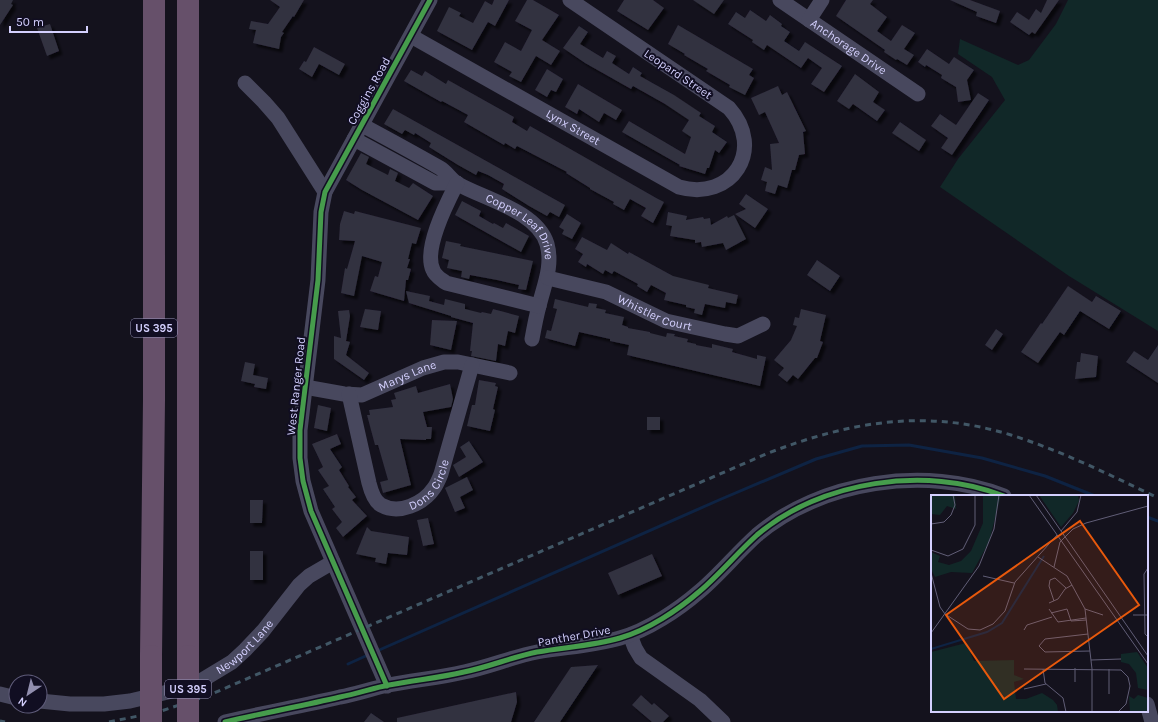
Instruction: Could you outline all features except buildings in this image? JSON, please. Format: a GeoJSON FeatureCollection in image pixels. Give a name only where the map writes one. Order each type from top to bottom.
{"type":"FeatureCollection","features":[{"type":"Feature","properties":{"kind":"highway","name":"US 395"},"geometry":{"type":"LineString","coordinates":[[151,722],[154,400],[154,0]]}},
{"type":"Feature","properties":{"kind":"highway","name":"US 395"},"geometry":{"type":"LineString","coordinates":[[188,0],[188,722]]}},
{"type":"Feature","properties":{"kind":"street","name":"Coggins Road"},"geometry":{"type":"LineString","coordinates":[[325,192],[430,0]]}},
{"type":"Feature","properties":{"kind":"street","name":"Leopard Street"},"geometry":{"type":"LineString","coordinates":[[570,0],[728,108],[736,116],[744,134],[745,146],[743,158],[736,171]]}},
{"type":"Feature","properties":{"kind":"street","name":"Anchorage Drive"},"geometry":{"type":"LineString","coordinates":[[780,0],[918,94]]}},
{"type":"Feature","properties":{"kind":"street"},"geometry":{"type":"LineString","coordinates":[[809,20],[822,0]]}},
{"type":"Feature","properties":{"kind":"street","name":"Lynx Street"},"geometry":{"type":"LineString","coordinates":[[411,36],[679,187],[694,190],[709,189],[724,182],[736,171]]}},
{"type":"Feature","properties":{"kind":"street"},"geometry":{"type":"LineString","coordinates":[[245,83],[278,118],[325,192]]}},
{"type":"Feature","properties":{"kind":"street","name":"Copper Leaf Drive"},"geometry":{"type":"LineString","coordinates":[[362,125],[442,169],[457,184],[508,207],[537,227],[547,243],[549,261],[548,278],[539,306],[532,339]]}},
{"type":"Feature","properties":{"kind":"street","name":"Copper Leaf Drive"},"geometry":{"type":"LineString","coordinates":[[354,139],[435,183],[457,184]]}},
{"type":"Feature","properties":{"kind":"street"},"geometry":{"type":"LineString","coordinates":[[457,184],[438,222],[430,256],[432,270],[446,283],[539,306]]}},
{"type":"Feature","properties":{"kind":"street","name":"West Ranger Road"},"geometry":{"type":"LineString","coordinates":[[325,192],[321,212],[318,280],[300,430],[300,458],[303,481],[312,511],[387,686]]}},
{"type":"Feature","properties":{"kind":"street","name":"Whistler Court"},"geometry":{"type":"LineString","coordinates":[[548,278],[606,292],[666,321],[725,334],[738,336],[763,324]]}},
{"type":"Feature","properties":{"kind":"street","name":"Marys Lane"},"geometry":{"type":"LineString","coordinates":[[305,387],[349,394],[362,394],[423,368],[444,362],[458,362],[510,373]]}},
{"type":"Feature","properties":{"kind":"street","name":"Dons Circle"},"geometry":{"type":"LineString","coordinates":[[349,394],[373,497],[380,505],[394,509],[411,507],[424,498],[434,488],[441,474],[472,365]]}},
{"type":"Feature","properties":{"kind":"street","name":"Panther Drive"},"geometry":{"type":"LineString","coordinates":[[225,722],[387,686],[464,672],[536,652],[602,643],[630,634],[644,628],[680,606],[700,590],[756,536],[781,518],[814,501],[840,491],[867,485],[919,481],[947,482],[975,487],[1001,495]]}},
{"type":"Feature","properties":{"kind":"street","name":"Newport Lane"},"geometry":{"type":"LineString","coordinates":[[48,702],[70,704],[104,704],[130,701],[199,682],[232,662],[263,631],[299,585],[309,576],[333,562]]}},
{"type":"Feature","properties":{"kind":"street"},"geometry":{"type":"LineString","coordinates":[[630,634],[634,648],[640,658],[700,700],[723,722]]}},
{"type":"Feature","properties":{"kind":"street"},"geometry":{"type":"LineString","coordinates":[[1148,708],[1152,722]]}},
{"type":"Feature","properties":{"kind":"green space"},"geometry":{"type":"Polygon","coordinates":[[[1068,0],[1158,0],[1158,331],[1069,276],[940,187],[958,159],[1005,100],[992,77],[958,54],[960,39],[1018,65],[1029,60],[1056,24],[1068,0]]]}},
{"type":"Feature","properties":{"kind":"waterway"},"geometry":{"type":"LineString","coordinates":[[377,651],[719,500],[816,459],[862,446],[909,445],[982,458],[1045,476],[1092,495]]}},
{"type":"Feature","properties":{"kind":"waterway"},"geometry":{"type":"LineString","coordinates":[[1148,517],[1158,521]]}},
{"type":"Feature","properties":{"kind":"waterway"},"geometry":{"type":"LineString","coordinates":[[348,664],[370,654]]}},
{"type":"Feature","properties":{"kind":"railway"},"geometry":{"type":"LineString","coordinates":[[109,722],[158,712],[207,696],[766,454],[827,434],[857,427],[887,422],[917,421],[948,422],[979,427],[1011,435],[1049,448],[1158,498]]}},
{"type":"Feature","properties":{"kind":"railway"},"geometry":{"type":"LineString","coordinates":[[0,721],[5,722]]}},
{"type":"Feature","properties":{"kind":"cycle path"},"geometry":{"type":"LineString","coordinates":[[387,686],[311,511],[303,481],[300,458],[300,430],[318,280],[321,212],[325,192],[430,0]]}},
{"type":"Feature","properties":{"kind":"cycle path"},"geometry":{"type":"LineString","coordinates":[[225,722],[346,696],[383,686],[464,672],[537,652],[600,643],[631,634],[652,625],[691,598],[715,578],[757,535],[783,517],[811,502],[842,491],[875,484],[908,480],[941,481],[974,487],[1001,495]]}}]}
